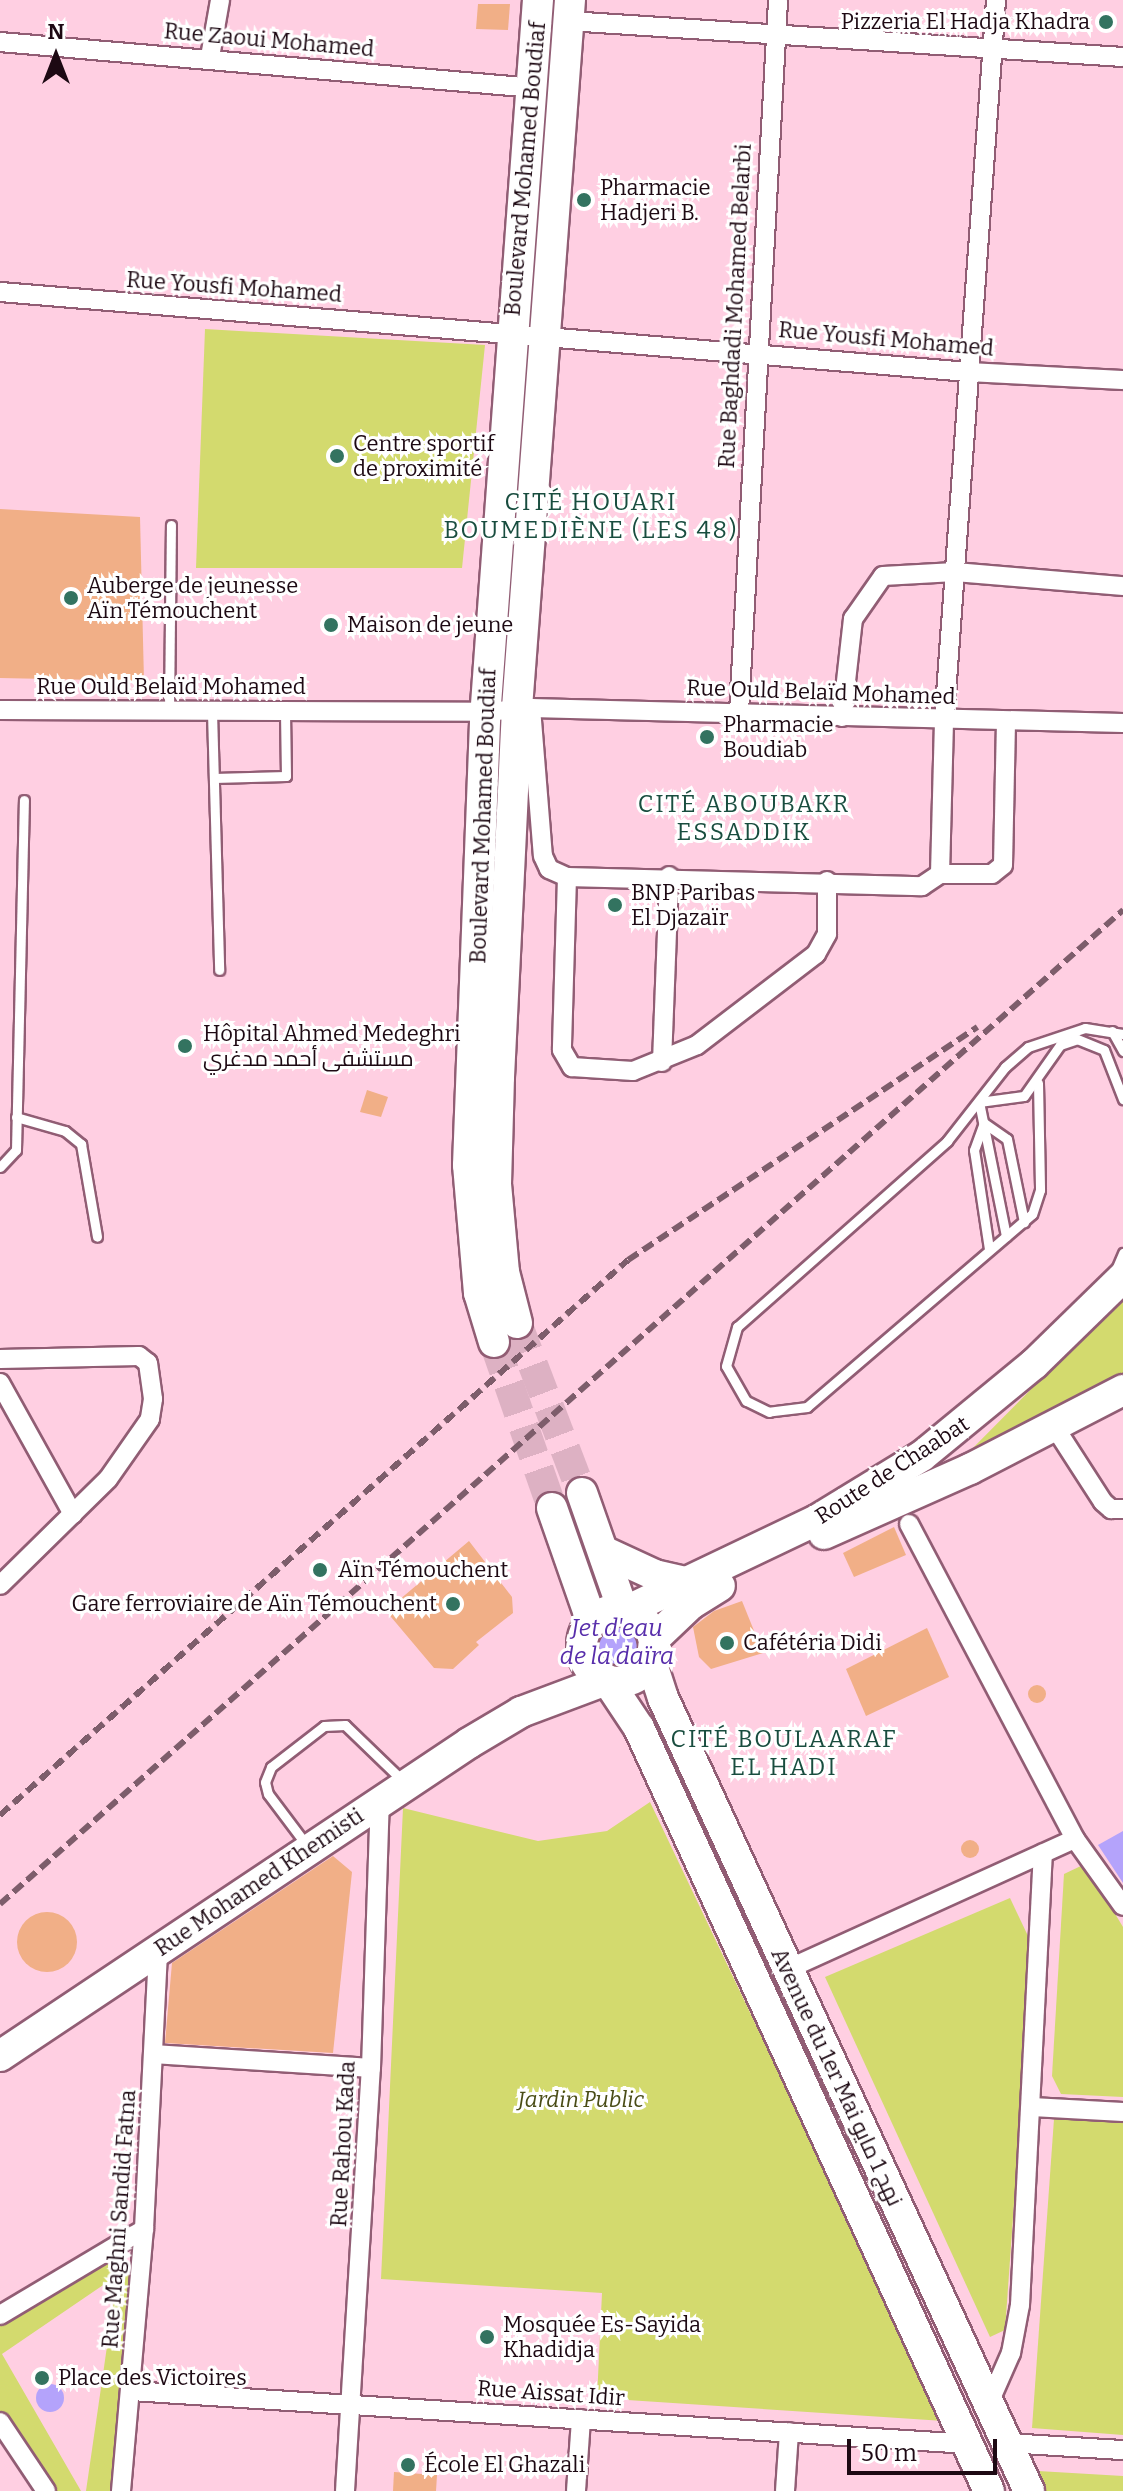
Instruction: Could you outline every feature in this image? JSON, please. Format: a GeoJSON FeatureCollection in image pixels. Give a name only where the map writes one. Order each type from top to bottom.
{"type":"FeatureCollection","features":[{"type":"Feature","properties":{"kind":"main road","name":"Boulevard Mohamed Boudiaf"},"geometry":{"type":"LineString","coordinates":[[538,0],[534,88],[512,333],[486,712],[468,1165],[479,1293],[506,1333],[496,1184],[569,10]]}},
{"type":"Feature","properties":{"kind":"main road","name":"Route de Chaabat"},"geometry":{"type":"LineString","coordinates":[[625,1610],[689,1583],[817,1520],[922,1456],[988,1404],[1113,1287]]}},
{"type":"Feature","properties":{"kind":"main road","name":"Route de Chaabat"},"geometry":{"type":"LineString","coordinates":[[652,1650],[714,1589],[1123,1390]]}},
{"type":"Feature","properties":{"kind":"main road"},"geometry":{"type":"LineString","coordinates":[[582,1493],[607,1553],[625,1610]]}},
{"type":"Feature","properties":{"kind":"main road"},"geometry":{"type":"LineString","coordinates":[[552,1508],[587,1636],[590,1668],[607,1680],[638,1676],[652,1650],[644,1621],[625,1610],[606,1612],[587,1636]]}},
{"type":"Feature","properties":{"kind":"main road"},"geometry":{"type":"LineString","coordinates":[[607,1553],[655,1575],[689,1583]]}},
{"type":"Feature","properties":{"kind":"main road","name":"Rue Mohamed Khemisti"},"geometry":{"type":"LineString","coordinates":[[521,1712],[587,1636]]}},
{"type":"Feature","properties":{"kind":"main road","name":"Avenue du 1er Mai نهج 1 مايو"},"geometry":{"type":"LineString","coordinates":[[652,1650],[788,1969],[1029,2491]]}},
{"type":"Feature","properties":{"kind":"main road","name":"Avenue du 1er Mai نهج 1 مايو"},"geometry":{"type":"LineString","coordinates":[[607,1680],[639,1728],[989,2491]]}},
{"type":"Feature","properties":{"kind":"main road","name":"Rue Mohamed Khemisti"},"geometry":{"type":"LineString","coordinates":[[0,2056],[406,1783],[521,1712],[607,1680]]}},
{"type":"Feature","properties":{"kind":"main road"},"geometry":{"type":"LineString","coordinates":[[968,2444],[1007,2443]]}},
{"type":"Feature","properties":{"kind":"street"},"geometry":{"type":"LineString","coordinates":[[210,57],[220,0]]}},
{"type":"Feature","properties":{"kind":"street","name":"Rue Baghdadi Mohamed Belarbi"},"geometry":{"type":"LineString","coordinates":[[739,712],[755,352],[778,0]]}},
{"type":"Feature","properties":{"kind":"street"},"geometry":{"type":"LineString","coordinates":[[940,874],[944,722],[996,0]]}},
{"type":"Feature","properties":{"kind":"street"},"geometry":{"type":"LineString","coordinates":[[569,10],[776,36],[1123,57]]}},
{"type":"Feature","properties":{"kind":"street","name":"Rue Zaoui Mohamed"},"geometry":{"type":"LineString","coordinates":[[0,42],[210,57],[534,88]]}},
{"type":"Feature","properties":{"kind":"street","name":"Rue Yousfi Mohamed"},"geometry":{"type":"LineString","coordinates":[[0,292],[968,372],[1123,380]]}},
{"type":"Feature","properties":{"kind":"street"},"geometry":{"type":"LineString","coordinates":[[842,717],[853,619],[861,603],[883,576],[955,572],[1123,586]]}},
{"type":"Feature","properties":{"kind":"street"},"geometry":{"type":"LineString","coordinates":[[524,708],[543,856],[549,869],[567,877],[669,876],[922,886],[940,874],[992,874],[1003,865],[1006,723]]}},
{"type":"Feature","properties":{"kind":"street","name":"Rue Ould Belaïd Mohamed"},"geometry":{"type":"LineString","coordinates":[[0,710],[285,713],[486,712],[524,708],[739,712],[944,722],[1123,723]]}},
{"type":"Feature","properties":{"kind":"street"},"geometry":{"type":"LineString","coordinates":[[662,1062],[669,876]]}},
{"type":"Feature","properties":{"kind":"street"},"geometry":{"type":"LineString","coordinates":[[567,877],[565,1060],[572,1067],[633,1071],[662,1062],[697,1045],[816,954],[827,934],[827,881]]}},
{"type":"Feature","properties":{"kind":"street"},"geometry":{"type":"LineString","coordinates":[[0,1359],[139,1356],[152,1375],[150,1419],[108,1479],[0,1585]]}},
{"type":"Feature","properties":{"kind":"street"},"geometry":{"type":"LineString","coordinates":[[0,1383],[73,1514]]}},
{"type":"Feature","properties":{"kind":"street"},"geometry":{"type":"LineString","coordinates":[[1054,1426],[1103,1502],[1123,1509]]}},
{"type":"Feature","properties":{"kind":"street"},"geometry":{"type":"LineString","coordinates":[[909,1524],[1075,1839],[1123,1906]]}},
{"type":"Feature","properties":{"kind":"street","name":"Rue Rahou Kada"},"geometry":{"type":"LineString","coordinates":[[345,2491],[371,2068],[380,1800]]}},
{"type":"Feature","properties":{"kind":"street"},"geometry":{"type":"LineString","coordinates":[[788,1969],[1075,1839]]}},
{"type":"Feature","properties":{"kind":"street"},"geometry":{"type":"LineString","coordinates":[[989,2403],[1011,2353],[1020,2305],[1043,1854]]}},
{"type":"Feature","properties":{"kind":"street","name":"Rue Maghni Sandid Fatna"},"geometry":{"type":"LineString","coordinates":[[121,2491],[144,2229],[158,1950]]}},
{"type":"Feature","properties":{"kind":"street"},"geometry":{"type":"LineString","coordinates":[[154,2054],[371,2068]]}},
{"type":"Feature","properties":{"kind":"street"},"geometry":{"type":"LineString","coordinates":[[1032,2107],[1123,2112]]}},
{"type":"Feature","properties":{"kind":"street"},"geometry":{"type":"LineString","coordinates":[[0,2315],[144,2229]]}},
{"type":"Feature","properties":{"kind":"street","name":"Rue Aissat Idir"},"geometry":{"type":"LineString","coordinates":[[131,2391],[968,2444]]}},
{"type":"Feature","properties":{"kind":"street"},"geometry":{"type":"LineString","coordinates":[[576,2491],[581,2419]]}},
{"type":"Feature","properties":{"kind":"street"},"geometry":{"type":"LineString","coordinates":[[0,2422],[46,2491]]}},
{"type":"Feature","properties":{"kind":"street"},"geometry":{"type":"LineString","coordinates":[[785,2491],[789,2432]]}},
{"type":"Feature","properties":{"kind":"street"},"geometry":{"type":"LineString","coordinates":[[1007,2443],[1123,2450]]}},
{"type":"Feature","properties":{"kind":"lane"},"geometry":{"type":"LineString","coordinates":[[169,712],[171,525]]}},
{"type":"Feature","properties":{"kind":"lane"},"geometry":{"type":"LineString","coordinates":[[212,712],[219,970]]}},
{"type":"Feature","properties":{"kind":"lane"},"geometry":{"type":"LineString","coordinates":[[214,778],[286,776],[285,713]]}},
{"type":"Feature","properties":{"kind":"lane"},"geometry":{"type":"LineString","coordinates":[[0,1167],[16,1150],[24,800]]}},
{"type":"Feature","properties":{"kind":"lane"},"geometry":{"type":"LineString","coordinates":[[1038,1083],[1040,1190],[1037,1207],[1024,1222],[807,1407],[782,1413],[757,1408],[730,1379],[726,1352],[737,1327],[925,1161],[979,1102],[1005,1067],[1041,1039],[1085,1028],[1123,1034]]}},
{"type":"Feature","properties":{"kind":"lane"},"geometry":{"type":"LineString","coordinates":[[1112,1031],[1123,1051]]}},
{"type":"Feature","properties":{"kind":"lane"},"geometry":{"type":"LineString","coordinates":[[979,1102],[1015,1099],[1038,1083],[1060,1045],[1085,1039],[1098,1044],[1111,1061],[1123,1099]]}},
{"type":"Feature","properties":{"kind":"lane"},"geometry":{"type":"LineString","coordinates":[[979,1102],[1006,1236]]}},
{"type":"Feature","properties":{"kind":"lane"},"geometry":{"type":"LineString","coordinates":[[16,1117],[65,1131],[81,1144],[97,1237]]}},
{"type":"Feature","properties":{"kind":"lane"},"geometry":{"type":"LineString","coordinates":[[984,1123],[1007,1139],[1024,1222]]}},
{"type":"Feature","properties":{"kind":"lane"},"geometry":{"type":"LineString","coordinates":[[984,1123],[974,1150],[989,1249]]}},
{"type":"Feature","properties":{"kind":"lane"},"geometry":{"type":"LineString","coordinates":[[1113,1287],[1123,1253]]}},
{"type":"Feature","properties":{"kind":"lane"},"geometry":{"type":"LineString","coordinates":[[310,1850],[268,1794],[265,1782],[271,1767],[324,1726],[345,1725],[406,1783]]}},
{"type":"Feature","properties":{"kind":"green space","name":"Centre sportif de proximité"},"geometry":{"type":"Polygon","coordinates":[[[205,329],[485,345],[462,568],[196,568],[205,329]]]}},
{"type":"Feature","properties":{"kind":"green space"},"geometry":{"type":"Polygon","coordinates":[[[1123,1292],[1123,1376],[963,1458],[1055,1365],[1123,1292]]]}},
{"type":"Feature","properties":{"kind":"green space","name":"Jardin Public"},"geometry":{"type":"Polygon","coordinates":[[[650,1802],[944,2421],[597,2398],[602,2293],[381,2279],[403,1808],[538,1841],[607,1831],[650,1802]]]}},
{"type":"Feature","properties":{"kind":"green space"},"geometry":{"type":"Polygon","coordinates":[[[1085,1864],[1123,1927],[1123,2097],[1061,2094],[1052,2076],[1064,1874],[1085,1864]]]}},
{"type":"Feature","properties":{"kind":"green space"},"geometry":{"type":"Polygon","coordinates":[[[1010,1898],[1028,1936],[1021,2105],[1005,2330],[990,2337],[825,1977],[1010,1898]]]}},
{"type":"Feature","properties":{"kind":"green space"},"geometry":{"type":"Polygon","coordinates":[[[1054,2119],[1123,2123],[1123,2435],[1032,2428],[1054,2119]]]}},
{"type":"Feature","properties":{"kind":"green space"},"geometry":{"type":"Polygon","coordinates":[[[115,2250],[119,2255],[115,2277],[2,2354],[81,2491],[54,2491],[0,2412],[0,2320],[115,2250]]]}},
{"type":"Feature","properties":{"kind":"green space"},"geometry":{"type":"Polygon","coordinates":[[[120,2257],[130,2265],[114,2491],[86,2491],[120,2257]]]}},
{"type":"Feature","properties":{"kind":"green space"},"geometry":{"type":"Polygon","coordinates":[[[1038,2471],[1123,2476],[1123,2491],[1035,2491],[1038,2471]]]}},
{"type":"Feature","properties":{"kind":"water","name":"Jet d'eau de la daïra"},"geometry":{"type":"Polygon","coordinates":[[[617,1616],[636,1623],[643,1642],[636,1661],[617,1668],[598,1661],[591,1642],[598,1623],[617,1616]]]}},
{"type":"Feature","properties":{"kind":"water"},"geometry":{"type":"Polygon","coordinates":[[[1123,1831],[1123,1883],[1098,1845],[1123,1831]]]}},
{"type":"Feature","properties":{"kind":"water"},"geometry":{"type":"Polygon","coordinates":[[[50,2384],[60,2388],[64,2398],[60,2408],[50,2412],[40,2408],[36,2398],[40,2388],[50,2384]]]}},
{"type":"Feature","properties":{"kind":"building"},"geometry":{"type":"Polygon","coordinates":[[[478,4],[510,4],[508,30],[476,29],[478,4]]]}},
{"type":"Feature","properties":{"kind":"building","name":"Auberge de jeunesse Aïn Témouchent"},"geometry":{"type":"Polygon","coordinates":[[[0,509],[140,517],[144,681],[0,678],[0,509]]]}},
{"type":"Feature","properties":{"kind":"building"},"geometry":{"type":"Polygon","coordinates":[[[367,1090],[388,1097],[381,1117],[360,1112],[367,1090]]]}},
{"type":"Feature","properties":{"kind":"building"},"geometry":{"type":"Polygon","coordinates":[[[894,1527],[906,1555],[854,1577],[843,1553],[894,1527]]]}},
{"type":"Feature","properties":{"kind":"building","name":"Gare ferroviaire de Aïn Témouchent"},"geometry":{"type":"Polygon","coordinates":[[[469,1541],[512,1597],[513,1613],[476,1642],[479,1645],[453,1669],[434,1668],[386,1611],[469,1541]]]}},
{"type":"Feature","properties":{"kind":"building","name":"Cafétéria Didi"},"geometry":{"type":"Polygon","coordinates":[[[742,1601],[763,1653],[711,1669],[699,1657],[693,1627],[714,1611],[742,1601]]]}},
{"type":"Feature","properties":{"kind":"building"},"geometry":{"type":"Polygon","coordinates":[[[927,1628],[949,1677],[866,1716],[846,1669],[927,1628]]]}},
{"type":"Feature","properties":{"kind":"building"},"geometry":{"type":"Polygon","coordinates":[[[1037,1685],[1046,1694],[1037,1703],[1028,1694],[1037,1685]]]}},
{"type":"Feature","properties":{"kind":"building"},"geometry":{"type":"Polygon","coordinates":[[[966,1840],[974,1840],[979,1849],[977,1856],[966,1858],[961,1853],[961,1845],[966,1840]]]}},
{"type":"Feature","properties":{"kind":"building"},"geometry":{"type":"Polygon","coordinates":[[[333,1856],[352,1872],[333,2053],[165,2043],[172,1963],[333,1856]]]}},
{"type":"Feature","properties":{"kind":"building"},"geometry":{"type":"Polygon","coordinates":[[[47,1912],[59,1914],[68,1921],[75,1930],[75,1954],[68,1963],[59,1970],[47,1972],[35,1970],[26,1963],[19,1954],[17,1942],[19,1930],[26,1921],[35,1914],[47,1912]]]}},
{"type":"Feature","properties":{"kind":"building"},"geometry":{"type":"Polygon","coordinates":[[[394,2472],[437,2475],[436,2491],[393,2491],[394,2472]]]}},
{"type":"Feature","properties":{"kind":"tunnel"},"geometry":{"type":"LineString","coordinates":[[517,1323],[582,1493]]}},
{"type":"Feature","properties":{"kind":"tunnel"},"geometry":{"type":"LineString","coordinates":[[494,1342],[552,1508]]}},
{"type":"Feature","properties":{"kind":"railway"},"geometry":{"type":"LineString","coordinates":[[0,1904],[1123,910]]}},
{"type":"Feature","properties":{"kind":"railway"},"geometry":{"type":"LineString","coordinates":[[0,1815],[628,1260],[978,1027]]}},
{"type":"Feature","properties":{"kind":"place","name":"Pizzeria El Hadja Khadra"},"geometry":{"type":"Point","coordinates":[1106,22]}},
{"type":"Feature","properties":{"kind":"place","name":"Pharmacie Hadjeri B."},"geometry":{"type":"Point","coordinates":[584,200]}},
{"type":"Feature","properties":{"kind":"place","name":"Centre sportif de proximité"},"geometry":{"type":"Point","coordinates":[337,456]}},
{"type":"Feature","properties":{"kind":"place","name":"Auberge de jeunesse Aïn Témouchent"},"geometry":{"type":"Point","coordinates":[71,598]}},
{"type":"Feature","properties":{"kind":"place","name":"Maison de jeune"},"geometry":{"type":"Point","coordinates":[331,625]}},
{"type":"Feature","properties":{"kind":"place","name":"Pharmacie Boudiab"},"geometry":{"type":"Point","coordinates":[707,737]}},
{"type":"Feature","properties":{"kind":"place","name":"BNP Paribas El Djazaïr"},"geometry":{"type":"Point","coordinates":[615,905]}},
{"type":"Feature","properties":{"kind":"place","name":"Hôpital Ahmed Medeghri مستشفى أحمد مدغري"},"geometry":{"type":"Point","coordinates":[185,1046]}},
{"type":"Feature","properties":{"kind":"place","name":"Aïn Témouchent"},"geometry":{"type":"Point","coordinates":[320,1570]}},
{"type":"Feature","properties":{"kind":"place","name":"Gare ferroviaire de Aïn Témouchent"},"geometry":{"type":"Point","coordinates":[453,1604]}},
{"type":"Feature","properties":{"kind":"place","name":"Cafétéria Didi"},"geometry":{"type":"Point","coordinates":[727,1643]}},
{"type":"Feature","properties":{"kind":"place","name":"Mosquée Es-Sayida Khadidja"},"geometry":{"type":"Point","coordinates":[487,2337]}},
{"type":"Feature","properties":{"kind":"place","name":"Place des Victoires"},"geometry":{"type":"Point","coordinates":[42,2378]}},
{"type":"Feature","properties":{"kind":"place","name":"École El Ghazali"},"geometry":{"type":"Point","coordinates":[408,2465]}},
{"type":"Feature","properties":{"kind":"district","name":"CITÉ HOUARI BOUMEDIÈNE (LES 48)"},"geometry":{"type":"Point","coordinates":[591,517]}},
{"type":"Feature","properties":{"kind":"district","name":"CITÉ ABOUBAKR ESSADDIK"},"geometry":{"type":"Point","coordinates":[744,819]}},
{"type":"Feature","properties":{"kind":"district","name":"CITÉ BOULAARAF EL HADI"},"geometry":{"type":"Point","coordinates":[784,1754]}}]}
